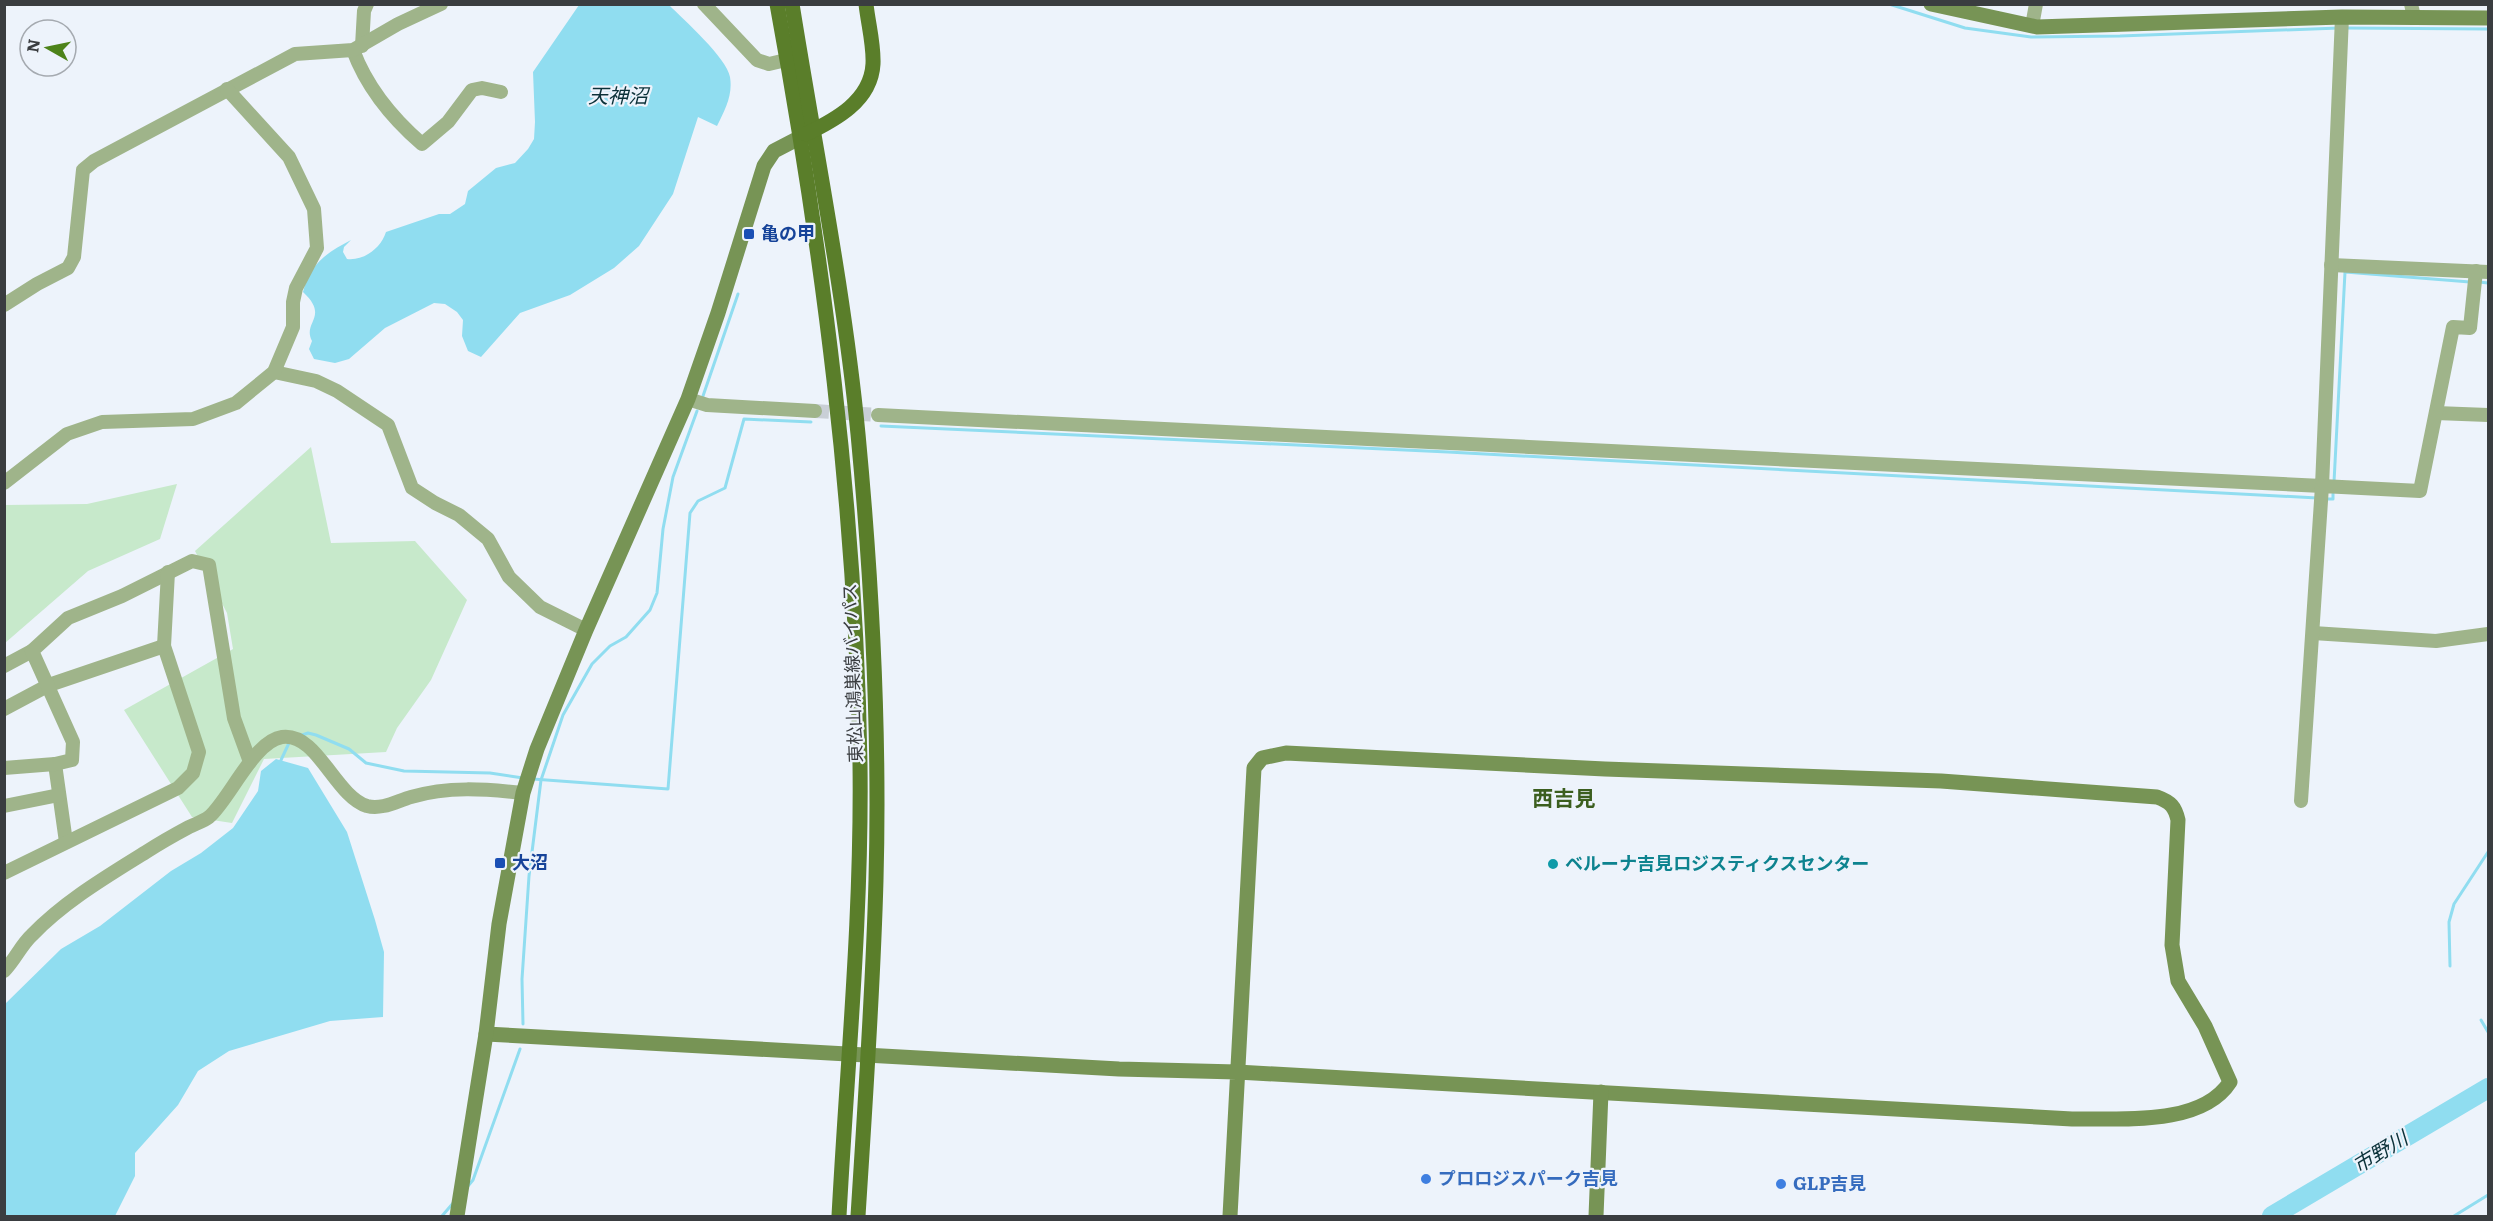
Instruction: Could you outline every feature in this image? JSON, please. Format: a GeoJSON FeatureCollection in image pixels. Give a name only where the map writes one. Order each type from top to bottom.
{"type":"FeatureCollection","features":[{"type":"Feature","properties":{"kind":"main road"},"geometry":{"type":"LineString","coordinates":[[777,4],[786,60],[806,134]]}},
{"type":"Feature","properties":{"kind":"main road"},"geometry":{"type":"LineString","coordinates":[[792,4],[806,134]]}},
{"type":"Feature","properties":{"kind":"main road"},"geometry":{"type":"LineString","coordinates":[[806,134],[848,111],[864,91],[873,65],[866,4]]}},
{"type":"Feature","properties":{"kind":"main road","name":"東松山鴻巣線バイパス"},"geometry":{"type":"LineString","coordinates":[[806,134],[833,354],[847,500],[860,765],[857,934],[839,1216]]}},
{"type":"Feature","properties":{"kind":"main road","name":"東松山鴻巣線バイパス"},"geometry":{"type":"LineString","coordinates":[[806,134],[832,237],[849,347],[868,556],[874,674],[877,777],[876,880],[858,1216]]}},
{"type":"Feature","properties":{"kind":"street"},"geometry":{"type":"LineString","coordinates":[[367,4],[357,48],[375,94],[408,132],[422,144],[448,122],[472,90],[482,88],[501,92]]}},
{"type":"Feature","properties":{"kind":"street"},"geometry":{"type":"LineString","coordinates":[[4,305],[68,268],[74,256],[83,170],[94,161],[295,54],[357,48],[398,24],[441,4]]}},
{"type":"Feature","properties":{"kind":"street"},"geometry":{"type":"LineString","coordinates":[[704,4],[758,60],[769,64],[786,60]]}},
{"type":"Feature","properties":{"kind":"street"},"geometry":{"type":"LineString","coordinates":[[1930,4],[1985,18],[2032,26],[2342,17],[2412,11],[2488,18]]}},
{"type":"Feature","properties":{"kind":"street"},"geometry":{"type":"LineString","coordinates":[[2032,26],[2036,4]]}},
{"type":"Feature","properties":{"kind":"street"},"geometry":{"type":"LineString","coordinates":[[2301,801],[2324,487],[2342,17]]}},
{"type":"Feature","properties":{"kind":"street"},"geometry":{"type":"LineString","coordinates":[[4,483],[68,434],[102,422],[193,419],[236,404],[274,372],[293,327],[293,302],[296,288],[317,248],[314,209],[289,157],[227,89]]}},
{"type":"Feature","properties":{"kind":"street"},"geometry":{"type":"LineString","coordinates":[[457,1216],[486,1034],[499,924],[523,793],[537,749],[586,630],[688,399],[718,313],[764,166],[774,151],[806,134]]}},
{"type":"Feature","properties":{"kind":"street"},"geometry":{"type":"LineString","coordinates":[[878,415],[2420,491],[2453,327],[2470,328],[2478,276],[2331,265]]}},
{"type":"Feature","properties":{"kind":"street"},"geometry":{"type":"LineString","coordinates":[[274,372],[316,381],[337,391],[388,425],[412,488],[459,515],[488,539],[509,576],[540,607],[586,630]]}},
{"type":"Feature","properties":{"kind":"street"},"geometry":{"type":"LineString","coordinates":[[688,399],[707,405],[815,411]]}},
{"type":"Feature","properties":{"kind":"street"},"geometry":{"type":"LineString","coordinates":[[2436,413],[2488,415]]}},
{"type":"Feature","properties":{"kind":"street"},"geometry":{"type":"LineString","coordinates":[[4,666],[32,651],[68,618],[122,596],[192,561],[209,565],[234,718],[250,762]]}},
{"type":"Feature","properties":{"kind":"street"},"geometry":{"type":"LineString","coordinates":[[4,873],[178,788],[193,773],[199,752],[164,646],[168,572]]}},
{"type":"Feature","properties":{"kind":"street"},"geometry":{"type":"LineString","coordinates":[[2313,633],[2436,641],[2488,634]]}},
{"type":"Feature","properties":{"kind":"street"},"geometry":{"type":"LineString","coordinates":[[4,709],[49,685],[164,646]]}},
{"type":"Feature","properties":{"kind":"street"},"geometry":{"type":"LineString","coordinates":[[4,768],[55,764],[72,760],[74,742],[32,651]]}},
{"type":"Feature","properties":{"kind":"street"},"geometry":{"type":"LineString","coordinates":[[4,971],[30,936],[63,907],[164,840],[209,817],[250,762],[267,745],[281,737],[300,740],[310,748],[351,798],[368,806],[390,805],[409,797],[443,789],[491,789],[523,793]]}},
{"type":"Feature","properties":{"kind":"street"},"geometry":{"type":"LineString","coordinates":[[486,1034],[868,1053],[1119,1069],[1237,1072],[2072,1119],[2158,1118],[2198,1108],[2223,1093],[2230,1082],[2205,1026],[2178,981],[2172,945],[2178,820],[2176,810],[2172,804],[2157,797],[1941,781],[1605,770],[1273,754],[1262,758],[1254,768],[1237,1072],[1230,1216]]}},
{"type":"Feature","properties":{"kind":"street"},"geometry":{"type":"LineString","coordinates":[[55,764],[66,842]]}},
{"type":"Feature","properties":{"kind":"street"},"geometry":{"type":"LineString","coordinates":[[4,806],[59,795]]}},
{"type":"Feature","properties":{"kind":"street"},"geometry":{"type":"LineString","coordinates":[[1596,1216],[1601,1092]]}},
{"type":"Feature","properties":{"kind":"green space"},"geometry":{"type":"Polygon","coordinates":[[[311,447],[331,543],[415,541],[467,600],[431,680],[397,728],[386,752],[264,759],[232,823],[192,817],[124,710],[233,649],[227,613],[195,551],[311,447]]]}},
{"type":"Feature","properties":{"kind":"green space"},"geometry":{"type":"Polygon","coordinates":[[[177,484],[160,539],[88,571],[5,643],[5,505],[87,504],[177,484]]]}},
{"type":"Feature","properties":{"kind":"water","name":"天神沼"},"geometry":{"type":"Polygon","coordinates":[[[579,5],[669,5],[713,50],[730,77],[729,96],[717,126],[698,117],[673,194],[639,246],[614,268],[570,295],[520,313],[481,357],[468,351],[462,336],[463,320],[457,312],[445,304],[434,303],[385,328],[349,359],[335,363],[314,359],[309,349],[312,341],[310,329],[315,313],[311,301],[303,292],[310,274],[320,260],[351,240],[344,247],[343,252],[347,259],[360,258],[376,248],[386,232],[439,214],[450,214],[465,204],[468,191],[496,168],[515,163],[534,139],[533,72],[579,5]]]}},
{"type":"Feature","properties":{"kind":"water"},"geometry":{"type":"Polygon","coordinates":[[[276,759],[308,768],[347,832],[384,952],[383,1017],[330,1021],[229,1051],[198,1071],[178,1105],[135,1153],[135,1176],[115,1216],[5,1216],[5,1004],[61,949],[100,926],[171,871],[201,853],[233,828],[258,791],[261,771],[276,759]]]}},
{"type":"Feature","properties":{"kind":"waterway"},"geometry":{"type":"LineString","coordinates":[[1889,4],[1965,28],[2031,37],[2339,28]]}},
{"type":"Feature","properties":{"kind":"waterway"},"geometry":{"type":"LineString","coordinates":[[2345,28],[2488,29]]}},
{"type":"Feature","properties":{"kind":"waterway"},"geometry":{"type":"LineString","coordinates":[[2334,482],[2345,272],[2470,282]]}},
{"type":"Feature","properties":{"kind":"waterway"},"geometry":{"type":"LineString","coordinates":[[2479,282],[2488,283]]}},
{"type":"Feature","properties":{"kind":"waterway"},"geometry":{"type":"LineString","coordinates":[[703,396],[738,294]]}},
{"type":"Feature","properties":{"kind":"waterway"},"geometry":{"type":"LineString","coordinates":[[523,1024],[522,979],[529,876],[541,780],[563,715],[592,664],[610,646],[626,637],[650,610],[657,593],[663,529],[673,477],[697,411]]}},
{"type":"Feature","properties":{"kind":"waterway"},"geometry":{"type":"LineString","coordinates":[[533,779],[668,789],[690,513],[698,501],[725,488],[744,419],[811,422]]}},
{"type":"Feature","properties":{"kind":"waterway"},"geometry":{"type":"LineString","coordinates":[[881,426],[1448,452],[2317,498]]}},
{"type":"Feature","properties":{"kind":"waterway"},"geometry":{"type":"LineString","coordinates":[[2324,499],[2333,499],[2333,491]]}},
{"type":"Feature","properties":{"kind":"waterway"},"geometry":{"type":"LineString","coordinates":[[299,736],[308,733],[316,735],[349,749],[366,763],[404,771],[490,773],[523,778]]}},
{"type":"Feature","properties":{"kind":"waterway"},"geometry":{"type":"LineString","coordinates":[[281,760],[289,743]]}},
{"type":"Feature","properties":{"kind":"waterway"},"geometry":{"type":"LineString","coordinates":[[2450,966],[2449,922],[2454,904],[2488,852]]}},
{"type":"Feature","properties":{"kind":"waterway"},"geometry":{"type":"LineString","coordinates":[[2481,1020],[2488,1032]]}},
{"type":"Feature","properties":{"kind":"waterway"},"geometry":{"type":"LineString","coordinates":[[468,1186],[473,1180],[520,1049]]}},
{"type":"Feature","properties":{"kind":"waterway","name":"市野川"},"geometry":{"type":"LineString","coordinates":[[2272,1216],[2488,1088]]}},
{"type":"Feature","properties":{"kind":"waterway"},"geometry":{"type":"LineString","coordinates":[[2454,1216],[2488,1195]]}},
{"type":"Feature","properties":{"kind":"waterway"},"geometry":{"type":"LineString","coordinates":[[442,1216],[454,1202]]}},
{"type":"Feature","properties":{"kind":"tunnel"},"geometry":{"type":"LineString","coordinates":[[815,411],[878,415]]}},
{"type":"Feature","properties":{"kind":"place","name":"亀の甲"},"geometry":{"type":"Point","coordinates":[749,234]}},
{"type":"Feature","properties":{"kind":"place","name":"大沼"},"geometry":{"type":"Point","coordinates":[500,863]}},
{"type":"Feature","properties":{"kind":"place","name":"ベルーナ吉見ロジスティクスセンター"},"geometry":{"type":"Point","coordinates":[1553,864]}},
{"type":"Feature","properties":{"kind":"place","name":"プロロジスパーク吉見"},"geometry":{"type":"Point","coordinates":[1426,1179]}},
{"type":"Feature","properties":{"kind":"place","name":"GLP吉見"},"geometry":{"type":"Point","coordinates":[1781,1184]}},
{"type":"Feature","properties":{"kind":"district","name":"西吉見"},"geometry":{"type":"Point","coordinates":[1564,799]}}]}
